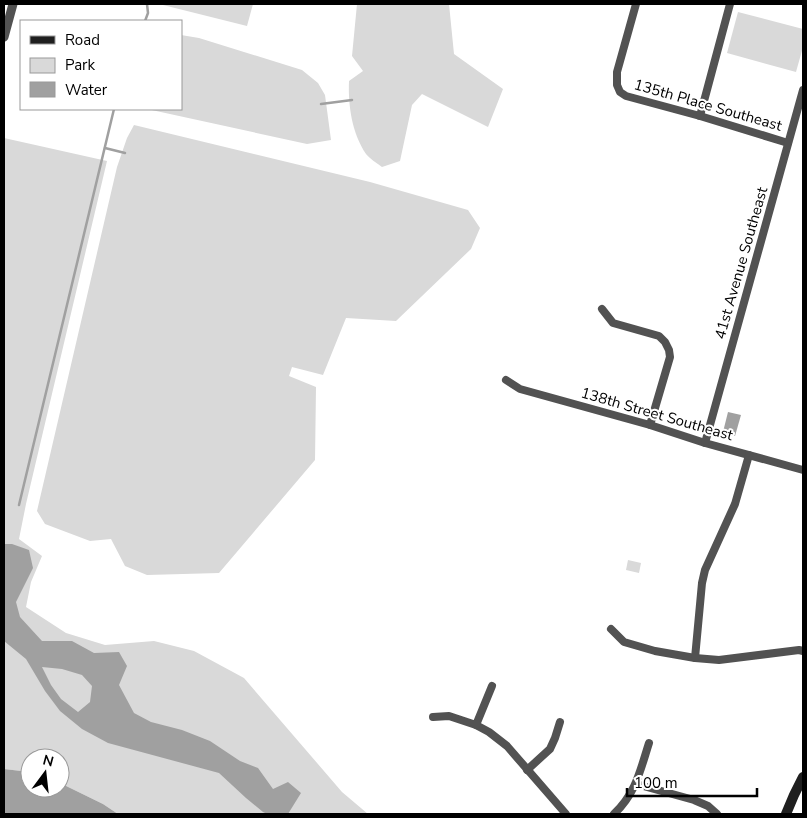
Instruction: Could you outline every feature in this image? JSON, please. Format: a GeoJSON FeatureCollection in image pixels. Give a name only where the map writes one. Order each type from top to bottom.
{"type":"FeatureCollection","features":[{"type":"Feature","properties":{"kind":"main road"},"geometry":{"type":"LineString","coordinates":[[786,814],[803,777]]}},
{"type":"Feature","properties":{"kind":"street"},"geometry":{"type":"LineString","coordinates":[[4,37],[13,4]]}},
{"type":"Feature","properties":{"kind":"street","name":"135th Place Southeast"},"geometry":{"type":"LineString","coordinates":[[636,4],[617,72],[617,85],[620,92],[626,96],[788,143]]}},
{"type":"Feature","properties":{"kind":"street"},"geometry":{"type":"LineString","coordinates":[[700,116],[730,4]]}},
{"type":"Feature","properties":{"kind":"street","name":"41st Avenue Southeast"},"geometry":{"type":"LineString","coordinates":[[705,443],[803,90]]}},
{"type":"Feature","properties":{"kind":"street"},"geometry":{"type":"LineString","coordinates":[[602,309],[613,322],[659,336],[669,350],[670,357],[650,425]]}},
{"type":"Feature","properties":{"kind":"street","name":"138th Street Southeast"},"geometry":{"type":"LineString","coordinates":[[506,380],[520,389],[803,470]]}},
{"type":"Feature","properties":{"kind":"street"},"geometry":{"type":"LineString","coordinates":[[695,658],[702,583],[705,570],[735,504],[749,455]]}},
{"type":"Feature","properties":{"kind":"street"},"geometry":{"type":"LineString","coordinates":[[611,629],[624,642],[655,651],[695,658],[718,660],[803,651]]}},
{"type":"Feature","properties":{"kind":"street"},"geometry":{"type":"LineString","coordinates":[[476,725],[492,686]]}},
{"type":"Feature","properties":{"kind":"street"},"geometry":{"type":"LineString","coordinates":[[433,717],[449,716],[476,725],[489,732],[507,746],[566,814]]}},
{"type":"Feature","properties":{"kind":"street"},"geometry":{"type":"LineString","coordinates":[[527,770],[550,749],[560,722]]}},
{"type":"Feature","properties":{"kind":"street"},"geometry":{"type":"LineString","coordinates":[[614,814],[624,804],[636,784],[649,742]]}},
{"type":"Feature","properties":{"kind":"street"},"geometry":{"type":"LineString","coordinates":[[636,784],[694,800],[708,806],[718,814]]}},
{"type":"Feature","properties":{"kind":"green space"},"geometry":{"type":"Polygon","coordinates":[[[159,4],[253,4],[247,26],[159,4]]]}},
{"type":"Feature","properties":{"kind":"green space"},"geometry":{"type":"Polygon","coordinates":[[[357,4],[449,4],[454,54],[503,89],[488,127],[422,94],[412,105],[400,161],[382,167],[369,158],[357,137],[349,100],[349,81],[363,71],[352,56],[357,4]]]}},
{"type":"Feature","properties":{"kind":"green space"},"geometry":{"type":"Polygon","coordinates":[[[738,12],[803,29],[803,47],[796,72],[727,53],[738,12]]]}},
{"type":"Feature","properties":{"kind":"green space"},"geometry":{"type":"Polygon","coordinates":[[[182,35],[199,38],[302,70],[318,83],[325,95],[331,140],[307,144],[152,110],[182,110],[182,35]]]}},
{"type":"Feature","properties":{"kind":"green space"},"geometry":{"type":"Polygon","coordinates":[[[134,125],[370,182],[468,210],[480,228],[471,249],[396,321],[346,318],[323,375],[292,367],[289,376],[316,387],[315,460],[219,573],[147,575],[125,566],[111,539],[90,541],[45,524],[37,511],[117,167],[127,138],[134,125]]]}},
{"type":"Feature","properties":{"kind":"green space"},"geometry":{"type":"Polygon","coordinates":[[[4,138],[107,161],[19,539],[42,556],[31,582],[26,607],[66,633],[105,645],[154,641],[194,651],[244,678],[342,792],[368,814],[118,814],[103,804],[70,788],[70,748],[20,748],[20,771],[4,769],[4,138]]]}},
{"type":"Feature","properties":{"kind":"green space"},"geometry":{"type":"Polygon","coordinates":[[[628,560],[641,563],[639,573],[626,570],[628,560]]]}},
{"type":"Feature","properties":{"kind":"water"},"geometry":{"type":"Polygon","coordinates":[[[728,412],[741,415],[735,436],[723,432],[728,412]]]}},
{"type":"Feature","properties":{"kind":"water"},"geometry":{"type":"Polygon","coordinates":[[[4,544],[12,544],[29,550],[33,568],[16,602],[20,617],[42,641],[72,641],[94,653],[119,652],[127,666],[119,685],[134,713],[151,722],[182,730],[210,741],[240,761],[258,768],[273,789],[288,782],[301,793],[288,814],[267,814],[219,773],[108,743],[82,729],[60,711],[45,691],[26,659],[4,641],[4,544]],[[42,667],[61,699],[78,712],[90,702],[92,686],[82,675],[62,669],[42,667]]]}},
{"type":"Feature","properties":{"kind":"water"},"geometry":{"type":"Polygon","coordinates":[[[4,769],[20,771],[20,798],[70,798],[70,788],[103,804],[118,814],[4,814],[4,769]]]}},
{"type":"Feature","properties":{"kind":"waterway"},"geometry":{"type":"LineString","coordinates":[[145,20],[148,13],[147,4]]}},
{"type":"Feature","properties":{"kind":"waterway"},"geometry":{"type":"LineString","coordinates":[[321,104],[352,100]]}},
{"type":"Feature","properties":{"kind":"waterway"},"geometry":{"type":"LineString","coordinates":[[19,505],[114,110]]}},
{"type":"Feature","properties":{"kind":"waterway"},"geometry":{"type":"LineString","coordinates":[[105,148],[125,153]]}}]}
